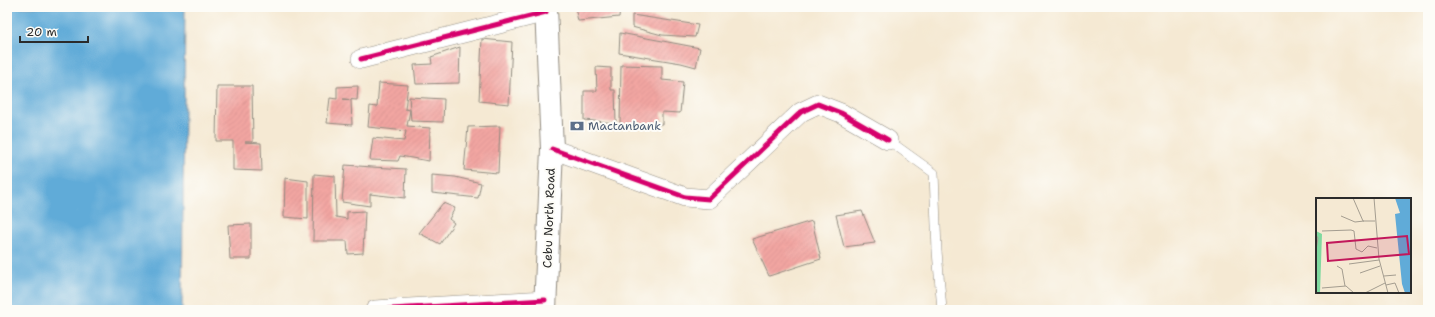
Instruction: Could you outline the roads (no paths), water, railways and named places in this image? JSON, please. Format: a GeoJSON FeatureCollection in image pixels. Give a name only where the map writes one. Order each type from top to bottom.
{"type":"FeatureCollection","features":[{"type":"Feature","properties":{"kind":"highway","name":"Cebu North Road"},"geometry":{"type":"LineString","coordinates":[[545,305],[552,149],[546,9]]}},
{"type":"Feature","properties":{"kind":"street"},"geometry":{"type":"LineString","coordinates":[[362,59],[546,9]]}},
{"type":"Feature","properties":{"kind":"street"},"geometry":{"type":"LineString","coordinates":[[552,149],[685,197],[709,199],[801,112],[818,104],[841,113],[888,140]]}},
{"type":"Feature","properties":{"kind":"street"},"geometry":{"type":"LineString","coordinates":[[375,310],[545,305]]}},
{"type":"Feature","properties":{"kind":"lane"},"geometry":{"type":"LineString","coordinates":[[888,140],[934,173],[937,252],[942,310]]}},
{"type":"Feature","properties":{"kind":"water"},"geometry":{"type":"Polygon","coordinates":[[[7,7],[185,7],[182,310],[7,310],[7,7]]]}},
{"type":"Feature","properties":{"kind":"place","name":"Mactanbank"},"geometry":{"type":"Point","coordinates":[577,126]}}]}
